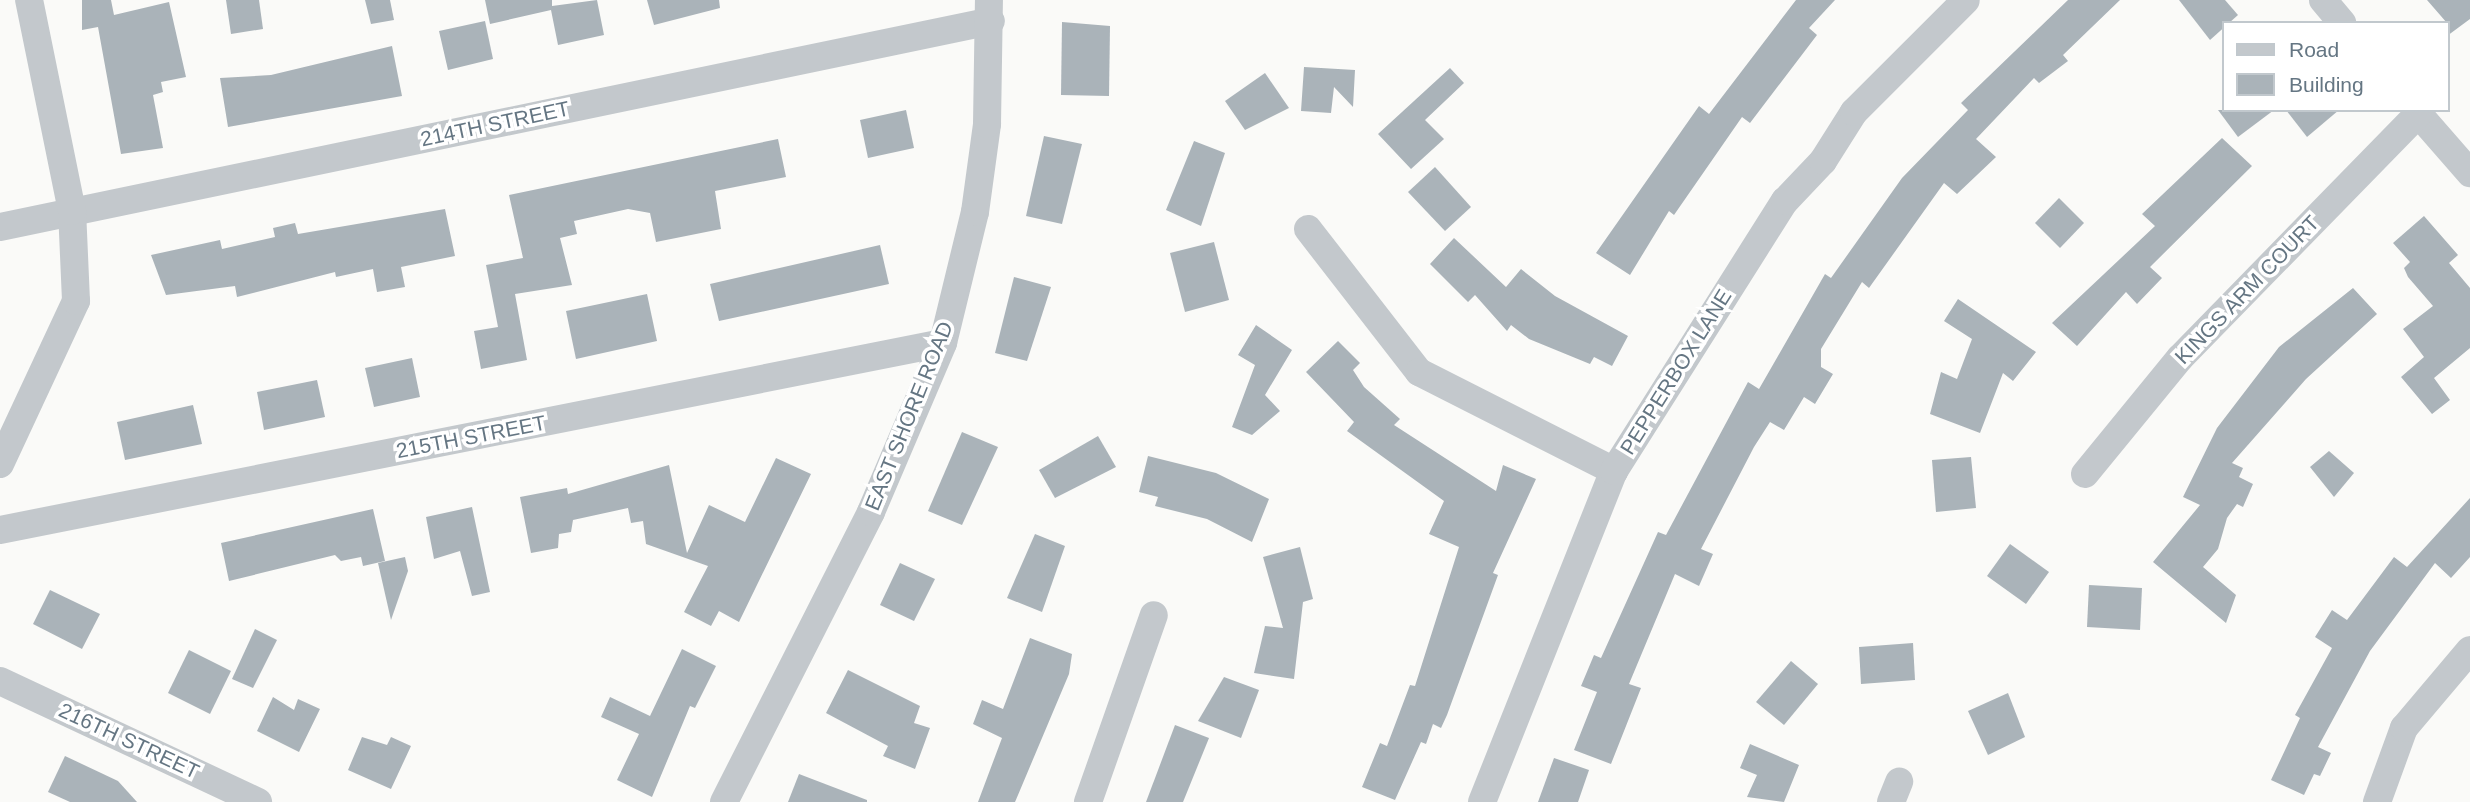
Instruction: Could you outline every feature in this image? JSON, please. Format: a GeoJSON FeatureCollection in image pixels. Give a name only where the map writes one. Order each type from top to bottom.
{"type":"FeatureCollection","features":[{"type":"Feature","properties":{"kind":"street"},"geometry":{"type":"LineString","coordinates":[[0,464],[76,301],[72,212],[29,0]]}},
{"type":"Feature","properties":{"kind":"street","name":"PEPPERBOX LANE"},"geometry":{"type":"LineString","coordinates":[[1482,802],[1614,471],[1785,201],[1823,161],[1854,112],[1966,0]]}},
{"type":"Feature","properties":{"kind":"street"},"geometry":{"type":"LineString","coordinates":[[2323,0],[2340,21]]}},
{"type":"Feature","properties":{"kind":"street","name":"214TH STREET"},"geometry":{"type":"LineString","coordinates":[[0,227],[990,11]]}},
{"type":"Feature","properties":{"kind":"street","name":"EAST SHORE ROAD"},"geometry":{"type":"LineString","coordinates":[[724,802],[871,512],[943,344],[975,212],[990,11]]}},
{"type":"Feature","properties":{"kind":"street"},"geometry":{"type":"LineString","coordinates":[[2417,112],[2470,173]]}},
{"type":"Feature","properties":{"kind":"street","name":"KINGS ARM COURT"},"geometry":{"type":"LineString","coordinates":[[2085,474],[2180,358],[2417,112]]}},
{"type":"Feature","properties":{"kind":"street"},"geometry":{"type":"LineString","coordinates":[[1308,229],[1419,372],[1614,471]]}},
{"type":"Feature","properties":{"kind":"street","name":"215TH STREET"},"geometry":{"type":"LineString","coordinates":[[0,530],[943,344]]}},
{"type":"Feature","properties":{"kind":"street"},"geometry":{"type":"LineString","coordinates":[[1088,802],[1154,615]]}},
{"type":"Feature","properties":{"kind":"street"},"geometry":{"type":"LineString","coordinates":[[2376,802],[2404,728],[2470,650]]}},
{"type":"Feature","properties":{"kind":"street","name":"216TH STREET"},"geometry":{"type":"LineString","coordinates":[[0,681],[258,802]]}},
{"type":"Feature","properties":{"kind":"building"},"geometry":{"type":"Polygon","coordinates":[[[82,0],[111,0],[114,15],[169,2],[186,77],[161,82],[163,92],[153,95],[163,148],[121,154],[98,27],[82,30],[82,0]]]}},
{"type":"Feature","properties":{"kind":"building"},"geometry":{"type":"Polygon","coordinates":[[[226,0],[259,0],[263,29],[231,34],[226,0]]]}},
{"type":"Feature","properties":{"kind":"building"},"geometry":{"type":"Polygon","coordinates":[[[365,0],[390,0],[394,20],[371,24],[365,0]]]}},
{"type":"Feature","properties":{"kind":"building"},"geometry":{"type":"Polygon","coordinates":[[[485,0],[552,0],[552,6],[597,0],[604,35],[558,45],[551,10],[490,24],[485,0]]]}},
{"type":"Feature","properties":{"kind":"building"},"geometry":{"type":"Polygon","coordinates":[[[647,0],[719,0],[720,8],[654,25],[647,0]]]}},
{"type":"Feature","properties":{"kind":"building"},"geometry":{"type":"Polygon","coordinates":[[[1796,0],[1835,0],[1809,28],[1817,35],[1750,123],[1742,117],[1674,215],[1669,211],[1630,275],[1596,253],[1699,106],[1709,114],[1796,0]]]}},
{"type":"Feature","properties":{"kind":"building"},"geometry":{"type":"Polygon","coordinates":[[[2068,0],[2120,0],[2063,55],[2068,61],[2039,83],[2034,78],[1976,139],[1996,157],[1957,194],[1944,183],[1869,288],[1862,282],[1821,349],[1821,367],[1833,374],[1815,404],[1804,397],[1784,430],[1770,422],[1754,447],[1701,549],[1713,554],[1699,586],[1675,574],[1629,684],[1641,688],[1611,764],[1574,750],[1597,692],[1581,686],[1594,655],[1601,658],[1658,532],[1666,535],[1748,382],[1759,389],[1825,274],[1831,278],[1902,178],[1968,110],[1961,103],[2068,0]]]}},
{"type":"Feature","properties":{"kind":"building"},"geometry":{"type":"Polygon","coordinates":[[[2179,0],[2225,0],[2238,15],[2231,21],[2222,21],[2222,29],[2210,40],[2179,0]]]}},
{"type":"Feature","properties":{"kind":"building"},"geometry":{"type":"Polygon","coordinates":[[[2427,0],[2470,0],[2470,19],[2449,35],[2449,21],[2445,21],[2427,0]]]}},
{"type":"Feature","properties":{"kind":"building"},"geometry":{"type":"Polygon","coordinates":[[[485,21],[493,59],[448,70],[439,31],[485,21]]]}},
{"type":"Feature","properties":{"kind":"building"},"geometry":{"type":"Polygon","coordinates":[[[1062,22],[1110,26],[1109,96],[1061,95],[1062,22]]]}},
{"type":"Feature","properties":{"kind":"building"},"geometry":{"type":"Polygon","coordinates":[[[392,46],[402,96],[228,127],[220,78],[271,75],[392,46]]]}},
{"type":"Feature","properties":{"kind":"building"},"geometry":{"type":"Polygon","coordinates":[[[1304,67],[1355,70],[1353,107],[1334,87],[1331,113],[1301,111],[1304,67]]]}},
{"type":"Feature","properties":{"kind":"building"},"geometry":{"type":"Polygon","coordinates":[[[1450,68],[1464,83],[1425,120],[1444,139],[1411,169],[1378,134],[1450,68]]]}},
{"type":"Feature","properties":{"kind":"building"},"geometry":{"type":"Polygon","coordinates":[[[1265,73],[1289,108],[1245,130],[1225,101],[1265,73]]]}},
{"type":"Feature","properties":{"kind":"building"},"geometry":{"type":"Polygon","coordinates":[[[906,110],[914,148],[868,158],[860,120],[906,110]]]}},
{"type":"Feature","properties":{"kind":"building"},"geometry":{"type":"Polygon","coordinates":[[[2218,110],[2271,112],[2238,137],[2218,110]]]}},
{"type":"Feature","properties":{"kind":"building"},"geometry":{"type":"Polygon","coordinates":[[[2288,112],[2337,112],[2307,137],[2288,112]]]}},
{"type":"Feature","properties":{"kind":"building"},"geometry":{"type":"Polygon","coordinates":[[[1044,136],[1082,144],[1062,224],[1026,216],[1044,136]]]}},
{"type":"Feature","properties":{"kind":"building"},"geometry":{"type":"Polygon","coordinates":[[[2222,138],[2252,166],[2150,267],[2162,278],[2137,304],[2126,292],[2077,346],[2052,323],[2155,226],[2142,214],[2222,138]]]}},
{"type":"Feature","properties":{"kind":"building"},"geometry":{"type":"Polygon","coordinates":[[[778,139],[786,177],[715,191],[721,229],[656,242],[650,213],[628,209],[574,221],[577,234],[560,238],[572,285],[515,294],[527,360],[481,369],[474,331],[498,327],[486,265],[523,258],[509,195],[778,139]]]}},
{"type":"Feature","properties":{"kind":"building"},"geometry":{"type":"Polygon","coordinates":[[[1194,141],[1225,153],[1201,226],[1166,210],[1194,141]]]}},
{"type":"Feature","properties":{"kind":"building"},"geometry":{"type":"Polygon","coordinates":[[[1435,167],[1471,207],[1445,231],[1408,192],[1435,167]]]}},
{"type":"Feature","properties":{"kind":"building"},"geometry":{"type":"Polygon","coordinates":[[[2059,198],[2084,223],[2060,248],[2035,223],[2059,198]]]}},
{"type":"Feature","properties":{"kind":"building"},"geometry":{"type":"Polygon","coordinates":[[[445,209],[455,256],[401,267],[405,287],[377,292],[373,269],[336,277],[335,272],[237,297],[235,286],[166,295],[151,255],[220,240],[222,249],[275,237],[273,228],[295,223],[298,234],[445,209]]]}},
{"type":"Feature","properties":{"kind":"building"},"geometry":{"type":"Polygon","coordinates":[[[2424,216],[2458,255],[2449,263],[2470,288],[2470,348],[2434,378],[2450,400],[2432,414],[2401,377],[2424,357],[2403,329],[2433,306],[2408,277],[2404,268],[2410,262],[2393,243],[2424,216]]]}},
{"type":"Feature","properties":{"kind":"building"},"geometry":{"type":"Polygon","coordinates":[[[1454,238],[1506,287],[1521,269],[1555,296],[1628,336],[1612,366],[1594,357],[1590,364],[1529,339],[1511,325],[1507,331],[1475,295],[1468,302],[1430,264],[1454,238]]]}},
{"type":"Feature","properties":{"kind":"building"},"geometry":{"type":"Polygon","coordinates":[[[1214,242],[1229,300],[1185,312],[1170,253],[1214,242]]]}},
{"type":"Feature","properties":{"kind":"building"},"geometry":{"type":"Polygon","coordinates":[[[880,245],[889,284],[719,321],[710,284],[880,245]]]}},
{"type":"Feature","properties":{"kind":"building"},"geometry":{"type":"Polygon","coordinates":[[[1014,277],[1051,287],[1027,361],[995,353],[1014,277]]]}},
{"type":"Feature","properties":{"kind":"building"},"geometry":{"type":"Polygon","coordinates":[[[2353,288],[2377,314],[2306,379],[2232,463],[2243,468],[2239,477],[2253,484],[2243,507],[2237,504],[2227,518],[2218,549],[2203,567],[2236,595],[2226,623],[2153,562],[2200,505],[2183,497],[2217,428],[2279,347],[2353,288]]]}},
{"type":"Feature","properties":{"kind":"building"},"geometry":{"type":"Polygon","coordinates":[[[647,294],[657,341],[576,359],[566,311],[647,294]]]}},
{"type":"Feature","properties":{"kind":"building"},"geometry":{"type":"Polygon","coordinates":[[[1958,299],[2036,352],[2013,381],[2003,373],[1980,433],[1930,414],[1941,372],[1957,379],[1972,339],[1944,321],[1958,299]]]}},
{"type":"Feature","properties":{"kind":"building"},"geometry":{"type":"Polygon","coordinates":[[[1256,325],[1292,350],[1265,395],[1280,411],[1252,435],[1232,427],[1255,365],[1238,355],[1256,325]]]}},
{"type":"Feature","properties":{"kind":"building"},"geometry":{"type":"Polygon","coordinates":[[[1338,341],[1360,363],[1353,370],[1364,387],[1400,419],[1394,425],[1496,491],[1503,465],[1536,479],[1493,573],[1498,575],[1447,715],[1441,728],[1433,724],[1426,744],[1421,742],[1395,800],[1362,787],[1380,743],[1387,746],[1410,685],[1415,686],[1459,547],[1429,534],[1444,501],[1347,431],[1354,422],[1306,372],[1338,341]]]}},
{"type":"Feature","properties":{"kind":"building"},"geometry":{"type":"Polygon","coordinates":[[[412,358],[420,397],[374,407],[365,368],[412,358]]]}},
{"type":"Feature","properties":{"kind":"building"},"geometry":{"type":"Polygon","coordinates":[[[317,380],[325,417],[264,430],[257,392],[317,380]]]}},
{"type":"Feature","properties":{"kind":"building"},"geometry":{"type":"Polygon","coordinates":[[[193,405],[202,444],[125,460],[117,422],[193,405]]]}},
{"type":"Feature","properties":{"kind":"building"},"geometry":{"type":"Polygon","coordinates":[[[962,432],[998,447],[962,525],[928,511],[962,432]]]}},
{"type":"Feature","properties":{"kind":"building"},"geometry":{"type":"Polygon","coordinates":[[[1098,436],[1116,467],[1055,498],[1039,470],[1098,436]]]}},
{"type":"Feature","properties":{"kind":"building"},"geometry":{"type":"Polygon","coordinates":[[[2329,451],[2354,473],[2334,497],[2310,467],[2329,451]]]}},
{"type":"Feature","properties":{"kind":"building"},"geometry":{"type":"Polygon","coordinates":[[[1148,456],[1216,473],[1269,499],[1252,542],[1207,519],[1155,506],[1158,497],[1139,492],[1148,456]]]}},
{"type":"Feature","properties":{"kind":"building"},"geometry":{"type":"Polygon","coordinates":[[[1971,457],[1976,508],[1936,512],[1932,460],[1971,457]]]}},
{"type":"Feature","properties":{"kind":"building"},"geometry":{"type":"Polygon","coordinates":[[[776,458],[811,474],[739,622],[719,611],[711,626],[684,612],[708,566],[646,544],[643,521],[631,523],[628,508],[573,520],[571,532],[559,534],[558,548],[531,553],[520,497],[567,488],[568,494],[669,465],[687,553],[709,505],[745,522],[776,458]]]}},
{"type":"Feature","properties":{"kind":"building"},"geometry":{"type":"Polygon","coordinates":[[[2470,498],[2470,557],[2451,578],[2435,563],[2370,651],[2318,747],[2331,753],[2320,776],[2314,774],[2304,795],[2271,780],[2300,718],[2295,715],[2332,648],[2315,637],[2332,610],[2347,620],[2394,557],[2407,567],[2470,498]]]}},
{"type":"Feature","properties":{"kind":"building"},"geometry":{"type":"Polygon","coordinates":[[[472,507],[490,592],[472,596],[460,551],[434,559],[426,517],[472,507]]]}},
{"type":"Feature","properties":{"kind":"building"},"geometry":{"type":"Polygon","coordinates":[[[373,509],[385,561],[363,566],[361,557],[341,561],[335,555],[229,581],[221,543],[373,509]]]}},
{"type":"Feature","properties":{"kind":"building"},"geometry":{"type":"Polygon","coordinates":[[[1035,534],[1065,546],[1042,612],[1007,598],[1035,534]]]}},
{"type":"Feature","properties":{"kind":"building"},"geometry":{"type":"Polygon","coordinates":[[[2010,544],[2049,572],[2026,604],[1987,576],[2010,544]]]}},
{"type":"Feature","properties":{"kind":"building"},"geometry":{"type":"Polygon","coordinates":[[[1300,547],[1313,599],[1303,602],[1294,679],[1254,673],[1265,626],[1283,628],[1263,557],[1300,547]]]}},
{"type":"Feature","properties":{"kind":"building"},"geometry":{"type":"Polygon","coordinates":[[[405,557],[408,571],[391,620],[378,563],[405,557]]]}},
{"type":"Feature","properties":{"kind":"building"},"geometry":{"type":"Polygon","coordinates":[[[900,563],[935,579],[914,621],[880,605],[900,563]]]}},
{"type":"Feature","properties":{"kind":"building"},"geometry":{"type":"Polygon","coordinates":[[[2089,585],[2142,588],[2140,630],[2087,627],[2089,585]]]}},
{"type":"Feature","properties":{"kind":"building"},"geometry":{"type":"Polygon","coordinates":[[[50,590],[100,614],[82,649],[33,624],[50,590]]]}},
{"type":"Feature","properties":{"kind":"building"},"geometry":{"type":"Polygon","coordinates":[[[255,629],[277,640],[253,688],[232,679],[255,629]]]}},
{"type":"Feature","properties":{"kind":"building"},"geometry":{"type":"Polygon","coordinates":[[[1030,638],[1072,654],[1069,674],[1015,802],[978,802],[1002,738],[973,724],[982,700],[1003,709],[1030,638]]]}},
{"type":"Feature","properties":{"kind":"building"},"geometry":{"type":"Polygon","coordinates":[[[1913,643],[1915,680],[1861,684],[1859,647],[1913,643]]]}},
{"type":"Feature","properties":{"kind":"building"},"geometry":{"type":"Polygon","coordinates":[[[682,649],[716,666],[695,708],[690,706],[652,797],[617,780],[639,734],[601,717],[610,697],[650,716],[682,649]]]}},
{"type":"Feature","properties":{"kind":"building"},"geometry":{"type":"Polygon","coordinates":[[[189,650],[231,671],[210,714],[168,693],[189,650]]]}},
{"type":"Feature","properties":{"kind":"building"},"geometry":{"type":"Polygon","coordinates":[[[1791,661],[1818,684],[1784,725],[1756,702],[1791,661]]]}},
{"type":"Feature","properties":{"kind":"building"},"geometry":{"type":"Polygon","coordinates":[[[848,670],[920,706],[914,723],[930,728],[915,769],[883,756],[888,746],[826,713],[848,670]]]}},
{"type":"Feature","properties":{"kind":"building"},"geometry":{"type":"Polygon","coordinates":[[[1224,677],[1259,690],[1241,738],[1198,721],[1224,677]]]}},
{"type":"Feature","properties":{"kind":"building"},"geometry":{"type":"Polygon","coordinates":[[[2008,693],[2025,737],[1988,755],[1968,711],[2008,693]]]}},
{"type":"Feature","properties":{"kind":"building"},"geometry":{"type":"Polygon","coordinates":[[[273,697],[294,710],[298,699],[320,709],[299,752],[257,731],[273,697]]]}},
{"type":"Feature","properties":{"kind":"building"},"geometry":{"type":"Polygon","coordinates":[[[1175,725],[1209,738],[1183,802],[1146,802],[1175,725]]]}},
{"type":"Feature","properties":{"kind":"building"},"geometry":{"type":"Polygon","coordinates":[[[362,737],[387,745],[391,737],[411,746],[391,789],[348,770],[362,737]]]}},
{"type":"Feature","properties":{"kind":"building"},"geometry":{"type":"Polygon","coordinates":[[[1750,744],[1799,765],[1784,802],[1747,797],[1757,775],[1740,768],[1750,744]]]}},
{"type":"Feature","properties":{"kind":"building"},"geometry":{"type":"Polygon","coordinates":[[[65,756],[118,781],[137,802],[70,802],[48,792],[65,756]]]}},
{"type":"Feature","properties":{"kind":"building"},"geometry":{"type":"Polygon","coordinates":[[[1554,758],[1589,770],[1578,802],[1538,802],[1554,758]]]}},
{"type":"Feature","properties":{"kind":"building"},"geometry":{"type":"Polygon","coordinates":[[[799,774],[867,800],[867,802],[788,802],[799,774]]]}}]}
